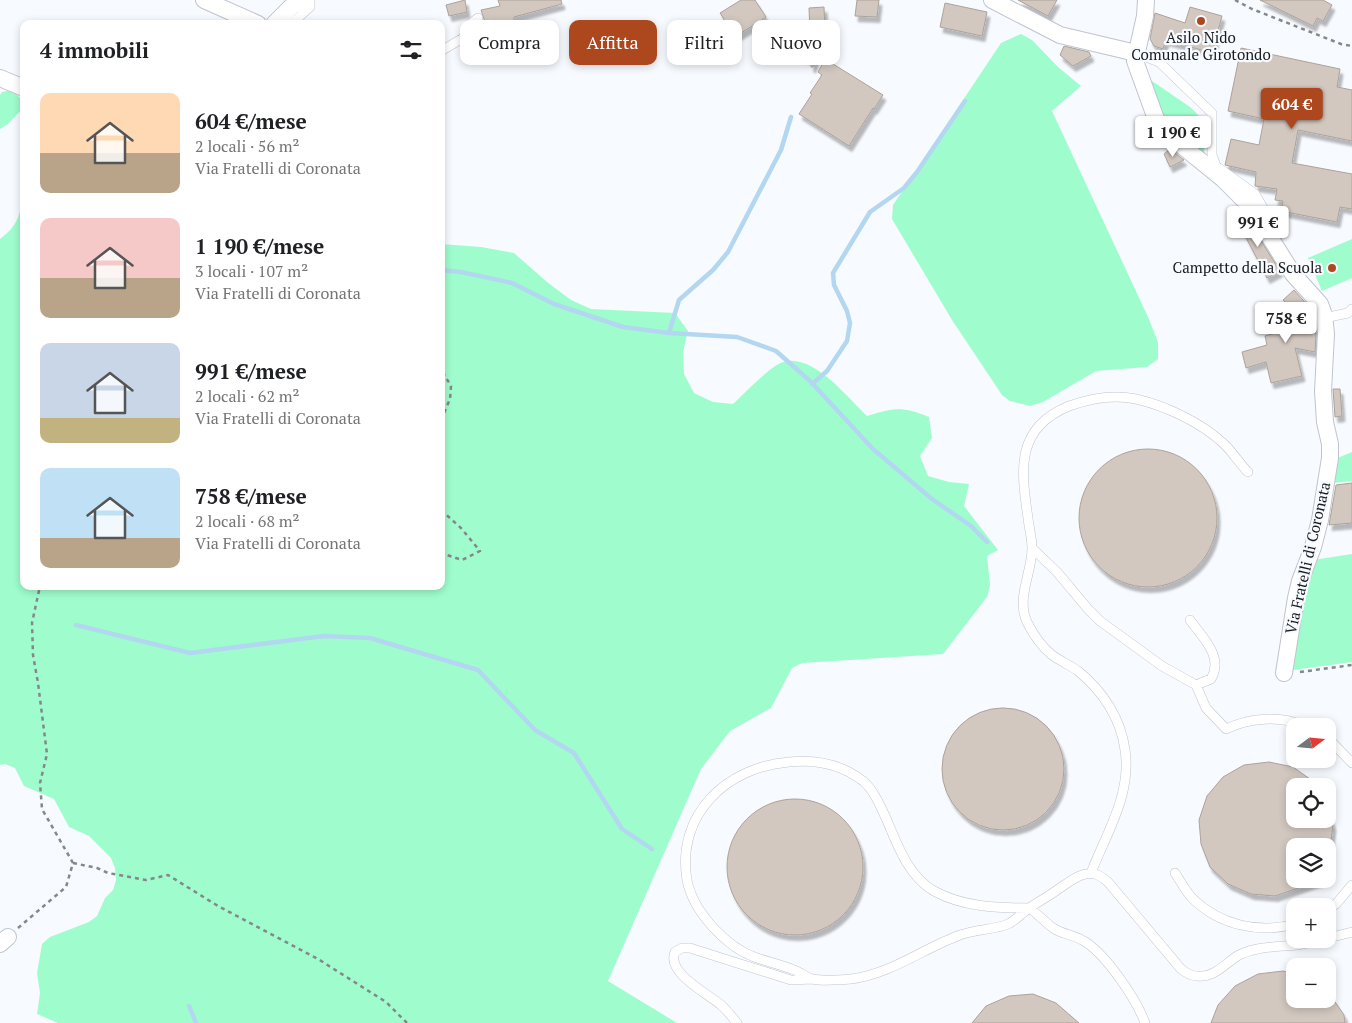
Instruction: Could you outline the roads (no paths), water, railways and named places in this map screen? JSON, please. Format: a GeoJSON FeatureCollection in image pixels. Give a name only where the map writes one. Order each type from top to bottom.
{"type":"FeatureCollection","features":[{"type":"Feature","properties":{"kind":"street"},"geometry":{"type":"LineString","coordinates":[[204,0],[249,20]]}},
{"type":"Feature","properties":{"kind":"street"},"geometry":{"type":"LineString","coordinates":[[278,20],[292,6],[305,0]]}},
{"type":"Feature","properties":{"kind":"street"},"geometry":{"type":"LineString","coordinates":[[992,0],[1060,35],[1136,53]]}},
{"type":"Feature","properties":{"kind":"street","name":"Via Fratelli di Coronata"},"geometry":{"type":"LineString","coordinates":[[1146,0],[1134,61],[1156,119],[1170,136],[1223,179],[1251,207],[1293,274],[1320,304],[1324,318],[1326,334],[1323,391],[1330,458],[1318,529],[1296,598],[1284,673]]}},
{"type":"Feature","properties":{"kind":"street"},"geometry":{"type":"LineString","coordinates":[[0,78],[20,86]]}},
{"type":"Feature","properties":{"kind":"lane"},"geometry":{"type":"LineString","coordinates":[[295,20],[310,7],[310,0]]}},
{"type":"Feature","properties":{"kind":"lane"},"geometry":{"type":"LineString","coordinates":[[445,49],[463,38],[469,25],[478,18]]}},
{"type":"Feature","properties":{"kind":"lane"},"geometry":{"type":"LineString","coordinates":[[1136,53],[1159,62],[1212,113],[1212,155],[1216,166],[1255,194],[1267,215]]}},
{"type":"Feature","properties":{"kind":"lane"},"geometry":{"type":"LineString","coordinates":[[1324,318],[1348,313],[1352,309]]}},
{"type":"Feature","properties":{"kind":"lane"},"geometry":{"type":"LineString","coordinates":[[1091,873],[1117,812],[1124,790],[1125,748],[1119,725],[1109,705],[1082,675],[1047,650],[1028,624],[1023,608],[1032,548],[1024,484],[1024,451],[1037,428],[1064,408],[1081,401],[1115,396],[1151,402],[1180,416],[1225,444],[1248,472]]}},
{"type":"Feature","properties":{"kind":"lane"},"geometry":{"type":"LineString","coordinates":[[1032,548],[1057,572],[1100,621],[1162,666],[1196,685],[1206,708],[1226,729],[1239,723],[1270,719],[1286,722]]}},
{"type":"Feature","properties":{"kind":"lane"},"geometry":{"type":"LineString","coordinates":[[1190,620],[1210,646],[1216,663],[1216,671],[1211,679],[1196,685]]}},
{"type":"Feature","properties":{"kind":"lane"},"geometry":{"type":"LineString","coordinates":[[1336,746],[1352,763]]}},
{"type":"Feature","properties":{"kind":"lane"},"geometry":{"type":"LineString","coordinates":[[812,979],[796,970],[748,955],[736,948],[706,918],[691,894],[688,881],[686,852],[688,840],[692,828],[708,801],[734,778],[770,763],[803,760],[825,762],[843,769],[864,782],[879,802],[904,858],[919,879],[932,890],[957,902],[992,907],[1030,908],[1054,929],[1082,940],[1093,948],[1123,984],[1142,1014],[1145,1023]]}},
{"type":"Feature","properties":{"kind":"lane"},"geometry":{"type":"LineString","coordinates":[[736,1023],[722,1006],[684,978],[677,969],[673,959],[675,952],[682,948],[690,948],[791,980],[852,978],[872,974],[961,934],[1009,923],[1078,876],[1091,873],[1100,875],[1108,882],[1181,969],[1194,976],[1210,975],[1240,955],[1260,948],[1286,946]]}},
{"type":"Feature","properties":{"kind":"lane"},"geometry":{"type":"LineString","coordinates":[[1175,874],[1193,899],[1218,917],[1248,928],[1279,929],[1286,927]]}},
{"type":"Feature","properties":{"kind":"lane"},"geometry":{"type":"LineString","coordinates":[[1336,904],[1352,885]]}},
{"type":"Feature","properties":{"kind":"lane"},"geometry":{"type":"LineString","coordinates":[[1336,936],[1352,932]]}},
{"type":"Feature","properties":{"kind":"waterway"},"geometry":{"type":"LineString","coordinates":[[812,384],[827,371],[847,341],[850,323],[847,311],[834,285],[833,273],[870,212],[904,188],[965,101]]}},
{"type":"Feature","properties":{"kind":"waterway"},"geometry":{"type":"LineString","coordinates":[[669,333],[679,300],[713,270],[728,252],[781,150],[791,117]]}},
{"type":"Feature","properties":{"kind":"waterway"},"geometry":{"type":"LineString","coordinates":[[445,270],[512,283],[554,304],[623,327],[669,333],[737,337],[776,351],[810,381],[873,449],[932,499],[971,526],[987,542]]}},
{"type":"Feature","properties":{"kind":"waterway"},"geometry":{"type":"LineString","coordinates":[[76,625],[190,653],[324,636],[370,638],[478,670],[535,730],[574,753],[622,829],[652,849]]}},
{"type":"Feature","properties":{"kind":"waterway"},"geometry":{"type":"LineString","coordinates":[[189,1006],[196,1023]]}},
{"type":"Feature","properties":{"kind":"place","name":"Asilo Nido Comunale Girotondo"},"geometry":{"type":"Point","coordinates":[1201,21]}},
{"type":"Feature","properties":{"kind":"place","name":"Campetto della Scuola"},"geometry":{"type":"Point","coordinates":[1332,268]}}]}
